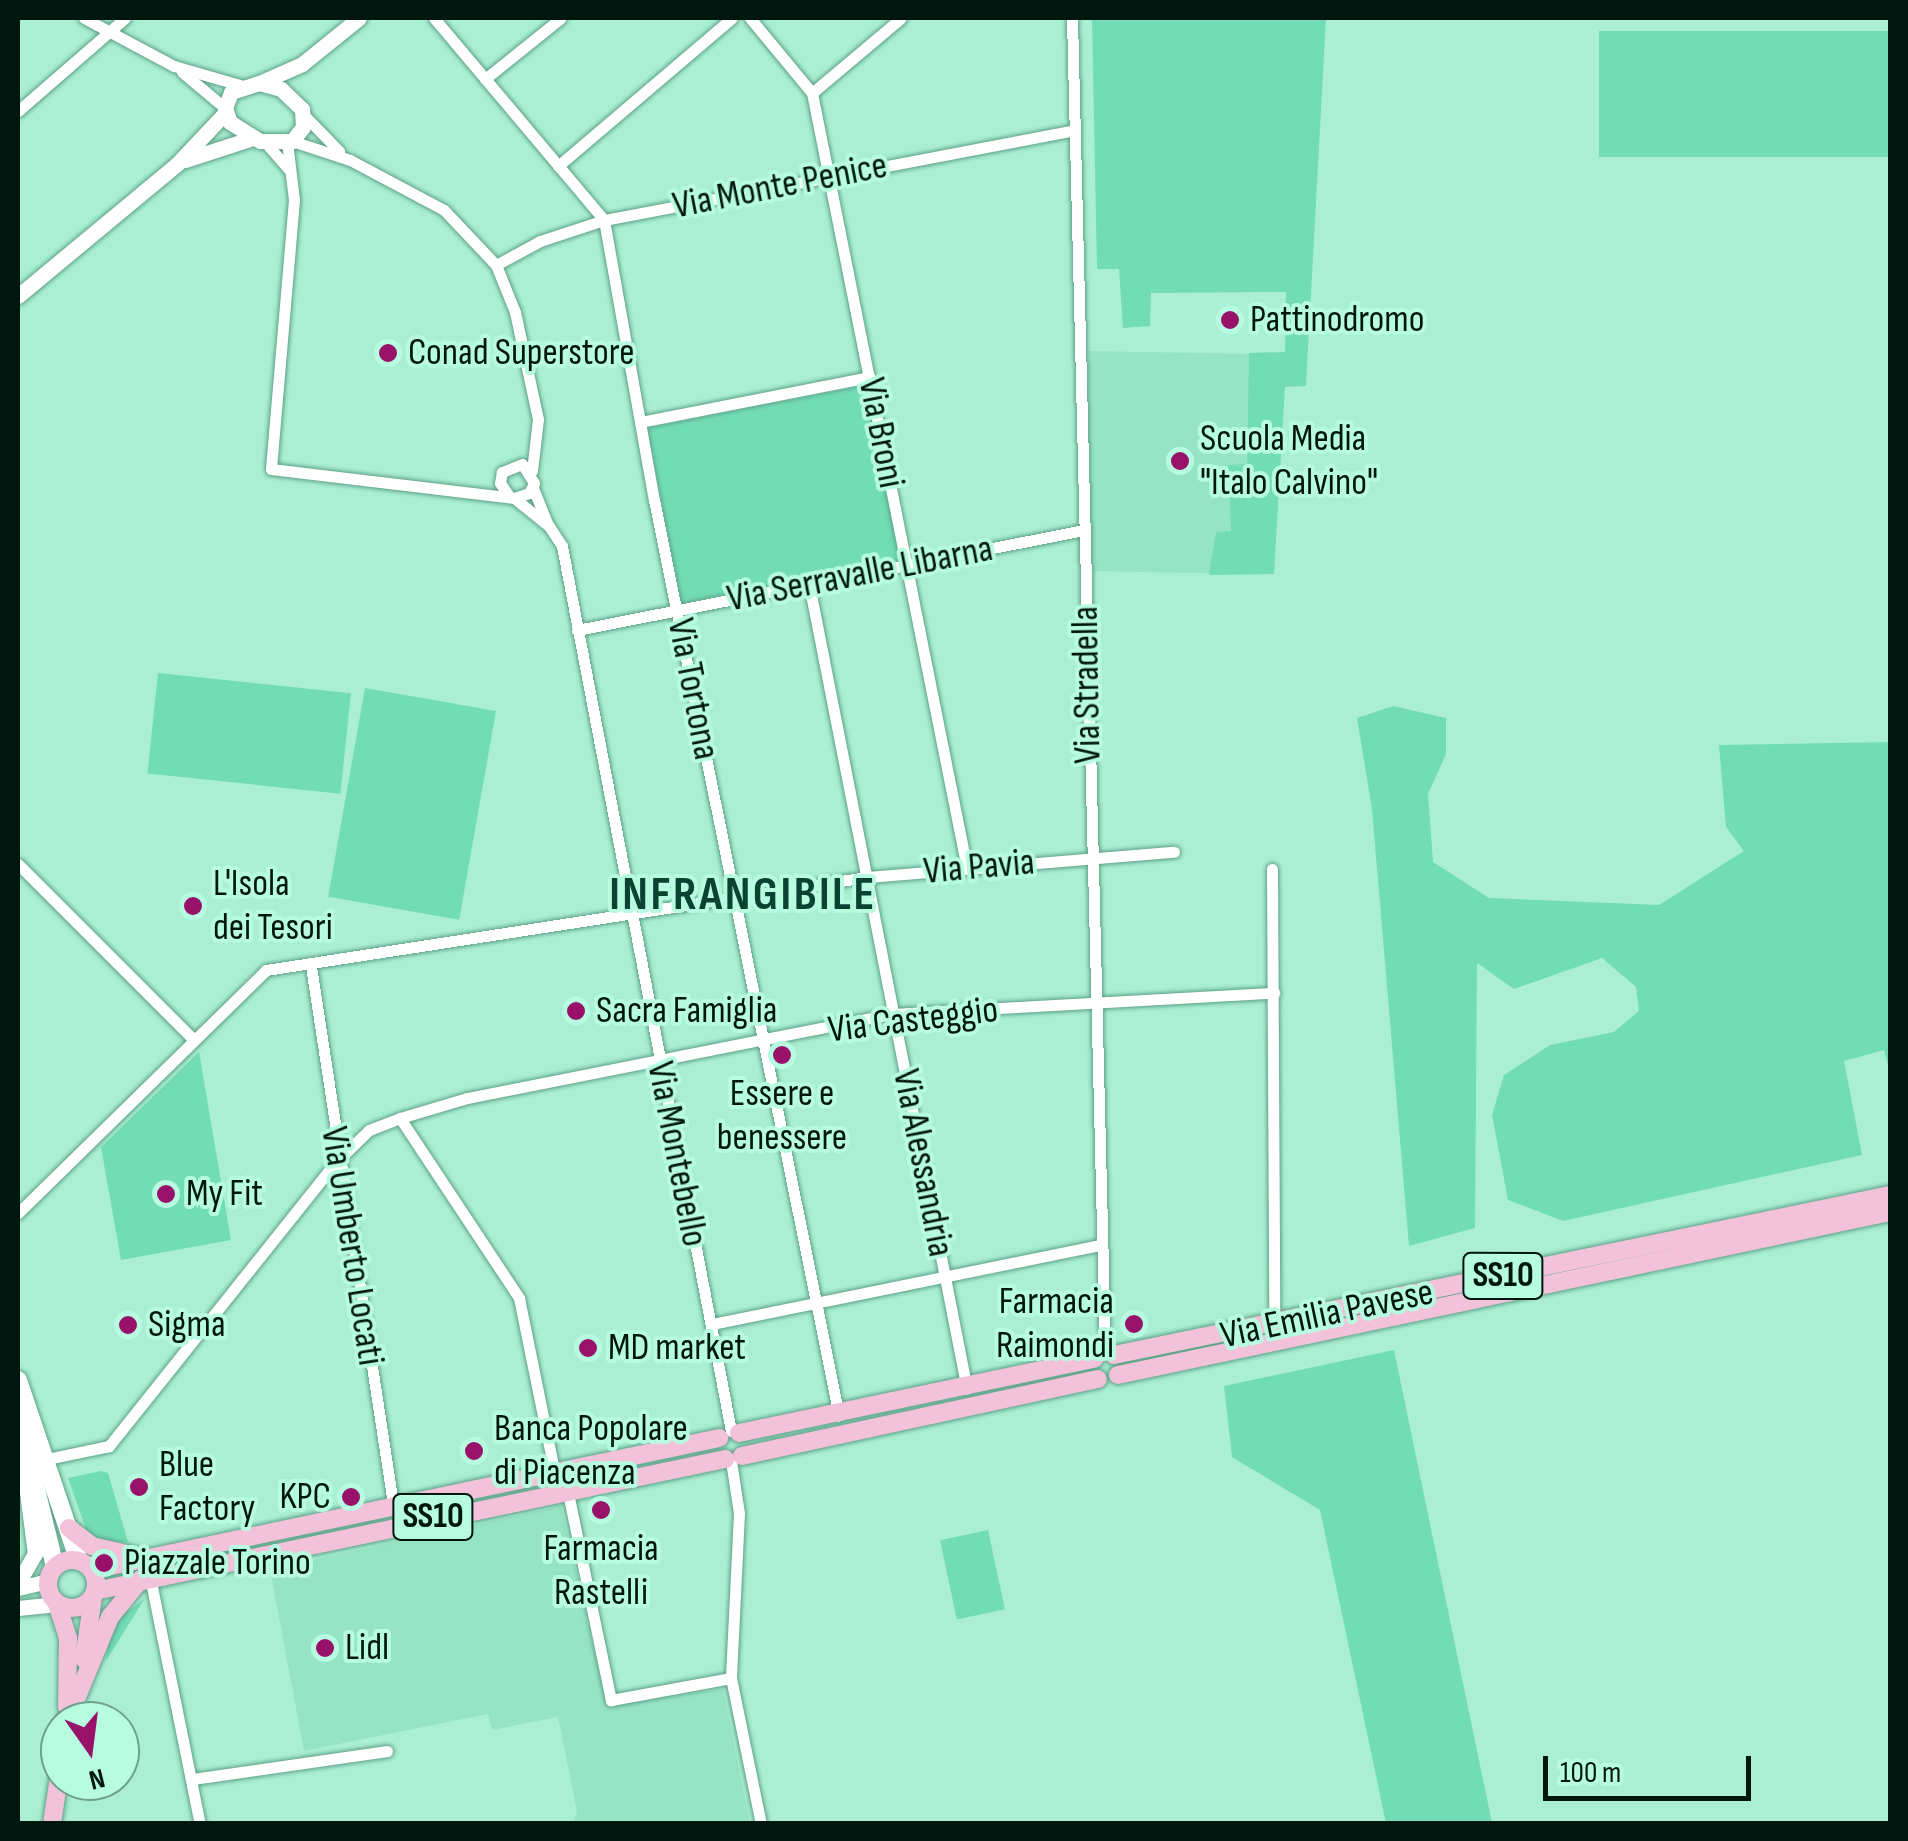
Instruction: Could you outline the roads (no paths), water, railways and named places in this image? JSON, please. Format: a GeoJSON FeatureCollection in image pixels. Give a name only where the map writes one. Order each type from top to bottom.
{"type":"FeatureCollection","features":[{"type":"Feature","properties":{"kind":"main road","name":"Via Emilia Pavese"},"geometry":{"type":"LineString","coordinates":[[94,1594],[395,1517],[561,1482],[730,1434],[840,1416],[1105,1355],[1274,1324],[1890,1195]]}},
{"type":"Feature","properties":{"kind":"main road","name":"Via Emilia Pavese"},"geometry":{"type":"LineString","coordinates":[[561,1482],[733,1459],[1890,1212]]}},
{"type":"Feature","properties":{"kind":"main road"},"geometry":{"type":"LineString","coordinates":[[1105,1355],[1118,1375]]}},
{"type":"Feature","properties":{"kind":"main road"},"geometry":{"type":"LineString","coordinates":[[1098,1379],[1105,1355]]}},
{"type":"Feature","properties":{"kind":"main road"},"geometry":{"type":"LineString","coordinates":[[18,1380],[94,1594],[79,1689]]}},
{"type":"Feature","properties":{"kind":"main road"},"geometry":{"type":"LineString","coordinates":[[19,1422],[68,1638],[67,1701]]}},
{"type":"Feature","properties":{"kind":"main road"},"geometry":{"type":"LineString","coordinates":[[730,1434],[746,1446],[733,1459]]}},
{"type":"Feature","properties":{"kind":"main road"},"geometry":{"type":"LineString","coordinates":[[730,1434],[733,1459]]}},
{"type":"Feature","properties":{"kind":"main road","name":"Via Emilia Pavese"},"geometry":{"type":"LineString","coordinates":[[85,1566],[156,1558],[395,1517]]}},
{"type":"Feature","properties":{"kind":"main road"},"geometry":{"type":"LineString","coordinates":[[70,1528],[108,1552],[156,1558]]}},
{"type":"Feature","properties":{"kind":"main road","name":"SS10"},"geometry":{"type":"LineString","coordinates":[[51,1574],[85,1566]]}},
{"type":"Feature","properties":{"kind":"main road"},"geometry":{"type":"LineString","coordinates":[[74,1701],[110,1617],[146,1578]]}},
{"type":"Feature","properties":{"kind":"main road","name":"SS10"},"geometry":{"type":"LineString","coordinates":[[58,1604],[77,1608],[94,1594]]}},
{"type":"Feature","properties":{"kind":"street"},"geometry":{"type":"LineString","coordinates":[[84,18],[174,66],[290,171]]}},
{"type":"Feature","properties":{"kind":"street"},"geometry":{"type":"LineString","coordinates":[[18,111],[125,18]]}},
{"type":"Feature","properties":{"kind":"street"},"geometry":{"type":"LineString","coordinates":[[18,296],[177,164],[225,110],[232,92],[302,64],[359,18]]}},
{"type":"Feature","properties":{"kind":"street"},"geometry":{"type":"LineString","coordinates":[[434,18],[604,220]]}},
{"type":"Feature","properties":{"kind":"street"},"geometry":{"type":"LineString","coordinates":[[486,79],[561,18]]}},
{"type":"Feature","properties":{"kind":"street"},"geometry":{"type":"LineString","coordinates":[[558,166],[732,18]]}},
{"type":"Feature","properties":{"kind":"street","name":"Via Broni"},"geometry":{"type":"LineString","coordinates":[[750,18],[812,93],[967,868]]}},
{"type":"Feature","properties":{"kind":"street"},"geometry":{"type":"LineString","coordinates":[[812,93],[902,18]]}},
{"type":"Feature","properties":{"kind":"street","name":"Via Stradella"},"geometry":{"type":"LineString","coordinates":[[1072,18],[1105,1355]]}},
{"type":"Feature","properties":{"kind":"street"},"geometry":{"type":"LineString","coordinates":[[294,99],[302,64]]}},
{"type":"Feature","properties":{"kind":"street"},"geometry":{"type":"LineString","coordinates":[[174,66],[251,84],[294,99],[303,114],[350,160]]}},
{"type":"Feature","properties":{"kind":"street"},"geometry":{"type":"LineString","coordinates":[[303,114],[304,127],[289,141],[294,200],[270,469],[512,497],[533,488]]}},
{"type":"Feature","properties":{"kind":"street","name":"Via Monte Penice"},"geometry":{"type":"LineString","coordinates":[[496,265],[540,241],[604,220],[1072,131]]}},
{"type":"Feature","properties":{"kind":"street"},"geometry":{"type":"LineString","coordinates":[[177,164],[259,140],[289,141],[350,160],[444,210],[496,265],[516,312],[538,438],[532,471],[514,464]]}},
{"type":"Feature","properties":{"kind":"street","name":"Via Tortona"},"geometry":{"type":"LineString","coordinates":[[604,220],[812,1301],[840,1416]]}},
{"type":"Feature","properties":{"kind":"street"},"geometry":{"type":"LineString","coordinates":[[640,422],[870,377]]}},
{"type":"Feature","properties":{"kind":"street"},"geometry":{"type":"LineString","coordinates":[[473,492],[500,478],[538,438]]}},
{"type":"Feature","properties":{"kind":"street","name":"Via Montebello"},"geometry":{"type":"LineString","coordinates":[[532,471],[533,488],[562,546],[730,1434]]}},
{"type":"Feature","properties":{"kind":"street"},"geometry":{"type":"LineString","coordinates":[[500,478],[512,497]]}},
{"type":"Feature","properties":{"kind":"street","name":"Via Montebello"},"geometry":{"type":"LineString","coordinates":[[512,497],[549,526]]}},
{"type":"Feature","properties":{"kind":"street","name":"Via Serravalle Libarna"},"geometry":{"type":"LineString","coordinates":[[578,630],[1084,530]]}},
{"type":"Feature","properties":{"kind":"street","name":"Via Alessandria"},"geometry":{"type":"LineString","coordinates":[[809,584],[967,1389]]}},
{"type":"Feature","properties":{"kind":"street","name":"Via Pavia"},"geometry":{"type":"LineString","coordinates":[[18,1213],[191,1038],[266,970],[867,877],[1174,852]]}},
{"type":"Feature","properties":{"kind":"street"},"geometry":{"type":"LineString","coordinates":[[18,864],[191,1038]]}},
{"type":"Feature","properties":{"kind":"street"},"geometry":{"type":"LineString","coordinates":[[1272,869],[1274,1324]]}},
{"type":"Feature","properties":{"kind":"street","name":"Via Umberto Locati"},"geometry":{"type":"LineString","coordinates":[[311,966],[336,1162],[395,1517]]}},
{"type":"Feature","properties":{"kind":"street","name":"Via Casteggio"},"geometry":{"type":"LineString","coordinates":[[47,1459],[109,1446],[336,1162],[370,1130],[400,1118],[468,1098],[893,1014],[1274,992]]}},
{"type":"Feature","properties":{"kind":"street"},"geometry":{"type":"LineString","coordinates":[[400,1118],[519,1298],[612,1700],[731,1678]]}},
{"type":"Feature","properties":{"kind":"street"},"geometry":{"type":"LineString","coordinates":[[712,1324],[1100,1244]]}},
{"type":"Feature","properties":{"kind":"street"},"geometry":{"type":"LineString","coordinates":[[18,1585],[35,1554],[19,1422]]}},
{"type":"Feature","properties":{"kind":"street"},"geometry":{"type":"LineString","coordinates":[[733,1459],[740,1513],[731,1678],[761,1824]]}},
{"type":"Feature","properties":{"kind":"street"},"geometry":{"type":"LineString","coordinates":[[18,1585],[51,1574]]}},
{"type":"Feature","properties":{"kind":"street"},"geometry":{"type":"LineString","coordinates":[[146,1578],[200,1824]]}},
{"type":"Feature","properties":{"kind":"street"},"geometry":{"type":"LineString","coordinates":[[18,1608],[58,1604]]}},
{"type":"Feature","properties":{"kind":"street"},"geometry":{"type":"LineString","coordinates":[[193,1779],[386,1751]]}},
{"type":"Feature","properties":{"kind":"place","name":"Pattinodromo"},"geometry":{"type":"Point","coordinates":[1230,320]}},
{"type":"Feature","properties":{"kind":"place","name":"Conad Superstore"},"geometry":{"type":"Point","coordinates":[388,353]}},
{"type":"Feature","properties":{"kind":"place","name":"Scuola Media \"Italo Calvino\""},"geometry":{"type":"Point","coordinates":[1180,461]}},
{"type":"Feature","properties":{"kind":"place","name":"L'Isola dei Tesori"},"geometry":{"type":"Point","coordinates":[193,906]}},
{"type":"Feature","properties":{"kind":"place","name":"Sacra Famiglia"},"geometry":{"type":"Point","coordinates":[576,1011]}},
{"type":"Feature","properties":{"kind":"place","name":"Essere e benessere"},"geometry":{"type":"Point","coordinates":[782,1055]}},
{"type":"Feature","properties":{"kind":"place","name":"My Fit"},"geometry":{"type":"Point","coordinates":[166,1194]}},
{"type":"Feature","properties":{"kind":"place","name":"Farmacia Raimondi"},"geometry":{"type":"Point","coordinates":[1134,1324]}},
{"type":"Feature","properties":{"kind":"place","name":"Sigma"},"geometry":{"type":"Point","coordinates":[128,1325]}},
{"type":"Feature","properties":{"kind":"place","name":"MD market"},"geometry":{"type":"Point","coordinates":[588,1348]}},
{"type":"Feature","properties":{"kind":"place","name":"Banca Popolare di Piacenza"},"geometry":{"type":"Point","coordinates":[474,1451]}},
{"type":"Feature","properties":{"kind":"place","name":"Blue Factory"},"geometry":{"type":"Point","coordinates":[139,1487]}},
{"type":"Feature","properties":{"kind":"place","name":"KPC"},"geometry":{"type":"Point","coordinates":[351,1497]}},
{"type":"Feature","properties":{"kind":"place","name":"Farmacia Rastelli"},"geometry":{"type":"Point","coordinates":[601,1510]}},
{"type":"Feature","properties":{"kind":"place","name":"Piazzale Torino"},"geometry":{"type":"Point","coordinates":[104,1563]}},
{"type":"Feature","properties":{"kind":"place","name":"Lidl"},"geometry":{"type":"Point","coordinates":[325,1648]}},
{"type":"Feature","properties":{"kind":"district","name":"INFRANGIBILE"},"geometry":{"type":"Point","coordinates":[743,895]}}]}
